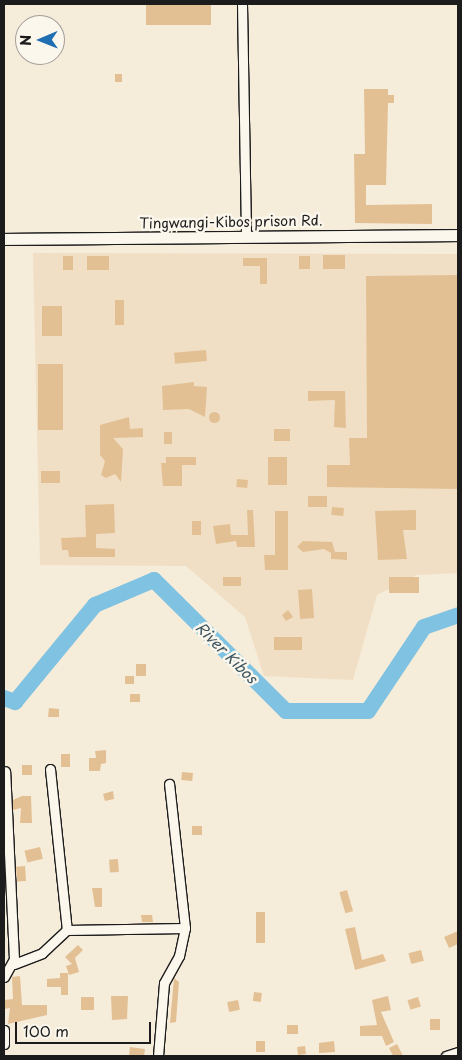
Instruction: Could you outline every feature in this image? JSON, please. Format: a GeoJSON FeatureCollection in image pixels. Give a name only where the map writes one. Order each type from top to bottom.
{"type":"FeatureCollection","features":[{"type":"Feature","properties":{"kind":"street"},"geometry":{"type":"LineString","coordinates":[[242,4],[246,237]]}},
{"type":"Feature","properties":{"kind":"street","name":"Tingwangi-Kibos prison Rd."},"geometry":{"type":"LineString","coordinates":[[4,239],[458,235]]}},
{"type":"Feature","properties":{"kind":"street"},"geometry":{"type":"LineString","coordinates":[[50,769],[67,930]]}},
{"type":"Feature","properties":{"kind":"street"},"geometry":{"type":"LineString","coordinates":[[5,770],[14,964]]}},
{"type":"Feature","properties":{"kind":"street"},"geometry":{"type":"LineString","coordinates":[[158,1056],[164,983],[179,956],[185,928],[169,784]]}},
{"type":"Feature","properties":{"kind":"street"},"geometry":{"type":"LineString","coordinates":[[4,977],[14,964],[42,953],[67,930],[185,928]]}},
{"type":"Feature","properties":{"kind":"street"},"geometry":{"type":"LineString","coordinates":[[4,1030],[4,1044]]}},
{"type":"Feature","properties":{"kind":"street"},"geometry":{"type":"LineString","coordinates":[[446,1056],[458,1052]]}},
{"type":"Feature","properties":{"kind":"shaded area"},"geometry":{"type":"Polygon","coordinates":[[[33,253],[458,254],[458,573],[417,575],[377,595],[353,680],[264,676],[245,617],[186,566],[40,565],[33,253]]]}},
{"type":"Feature","properties":{"kind":"building"},"geometry":{"type":"Polygon","coordinates":[[[146,4],[211,4],[211,25],[146,25],[146,4]]]}},
{"type":"Feature","properties":{"kind":"building"},"geometry":{"type":"Polygon","coordinates":[[[115,74],[122,74],[122,82],[115,82],[115,74]]]}},
{"type":"Feature","properties":{"kind":"building"},"geometry":{"type":"Polygon","coordinates":[[[364,89],[388,89],[388,95],[394,95],[394,103],[388,103],[386,185],[366,185],[366,205],[432,204],[432,224],[355,223],[354,154],[365,154],[364,89]]]}},
{"type":"Feature","properties":{"kind":"building"},"geometry":{"type":"Polygon","coordinates":[[[323,255],[345,255],[345,269],[323,269],[323,255]]]}},
{"type":"Feature","properties":{"kind":"building"},"geometry":{"type":"Polygon","coordinates":[[[63,256],[73,256],[73,270],[63,270],[63,256]]]}},
{"type":"Feature","properties":{"kind":"building"},"geometry":{"type":"Polygon","coordinates":[[[87,256],[109,256],[109,270],[87,270],[87,256]]]}},
{"type":"Feature","properties":{"kind":"building"},"geometry":{"type":"Polygon","coordinates":[[[299,256],[310,256],[310,269],[299,269],[299,256]]]}},
{"type":"Feature","properties":{"kind":"building"},"geometry":{"type":"Polygon","coordinates":[[[243,258],[267,258],[267,284],[260,284],[260,266],[243,266],[243,258]]]}},
{"type":"Feature","properties":{"kind":"building"},"geometry":{"type":"Polygon","coordinates":[[[458,275],[458,489],[327,487],[327,465],[350,465],[349,438],[367,438],[366,276],[458,275]]]}},
{"type":"Feature","properties":{"kind":"building"},"geometry":{"type":"Polygon","coordinates":[[[115,300],[124,300],[124,325],[115,325],[115,300]]]}},
{"type":"Feature","properties":{"kind":"building"},"geometry":{"type":"Polygon","coordinates":[[[42,306],[62,306],[62,336],[42,336],[42,306]]]}},
{"type":"Feature","properties":{"kind":"building"},"geometry":{"type":"Polygon","coordinates":[[[206,350],[207,361],[175,364],[174,353],[206,350]]]}},
{"type":"Feature","properties":{"kind":"building"},"geometry":{"type":"Polygon","coordinates":[[[38,364],[63,364],[63,430],[38,430],[38,364]]]}},
{"type":"Feature","properties":{"kind":"building"},"geometry":{"type":"Polygon","coordinates":[[[194,382],[194,386],[207,387],[205,417],[189,409],[163,410],[162,386],[194,382]]]}},
{"type":"Feature","properties":{"kind":"building"},"geometry":{"type":"Polygon","coordinates":[[[308,391],[345,391],[346,428],[334,427],[335,400],[308,401],[308,391]]]}},
{"type":"Feature","properties":{"kind":"building"},"geometry":{"type":"Polygon","coordinates":[[[214,411],[220,417],[214,423],[208,417],[214,411]]]}},
{"type":"Feature","properties":{"kind":"building"},"geometry":{"type":"Polygon","coordinates":[[[129,417],[130,429],[143,428],[143,437],[113,438],[123,449],[121,482],[115,474],[106,478],[101,475],[105,461],[100,455],[100,425],[129,417]]]}},
{"type":"Feature","properties":{"kind":"building"},"geometry":{"type":"Polygon","coordinates":[[[274,429],[290,429],[290,441],[274,441],[274,429]]]}},
{"type":"Feature","properties":{"kind":"building"},"geometry":{"type":"Polygon","coordinates":[[[164,432],[172,432],[172,444],[164,444],[164,432]]]}},
{"type":"Feature","properties":{"kind":"building"},"geometry":{"type":"Polygon","coordinates":[[[166,457],[196,457],[196,465],[182,465],[182,486],[163,486],[161,463],[166,463],[166,457]]]}},
{"type":"Feature","properties":{"kind":"building"},"geometry":{"type":"Polygon","coordinates":[[[268,457],[287,457],[287,485],[268,485],[268,457]]]}},
{"type":"Feature","properties":{"kind":"building"},"geometry":{"type":"Polygon","coordinates":[[[41,471],[60,471],[60,483],[41,483],[41,471]]]}},
{"type":"Feature","properties":{"kind":"building"},"geometry":{"type":"Polygon","coordinates":[[[237,479],[248,480],[247,488],[236,487],[237,479]]]}},
{"type":"Feature","properties":{"kind":"building"},"geometry":{"type":"Polygon","coordinates":[[[308,496],[327,496],[327,507],[308,507],[308,496]]]}},
{"type":"Feature","properties":{"kind":"building"},"geometry":{"type":"Polygon","coordinates":[[[114,504],[115,533],[96,534],[96,548],[115,549],[115,557],[69,557],[68,550],[62,550],[61,538],[86,537],[85,505],[114,504]]]}},
{"type":"Feature","properties":{"kind":"building"},"geometry":{"type":"Polygon","coordinates":[[[332,507],[344,508],[343,516],[331,515],[332,507]]]}},
{"type":"Feature","properties":{"kind":"building"},"geometry":{"type":"Polygon","coordinates":[[[247,510],[253,510],[255,547],[237,547],[236,541],[216,544],[213,526],[230,524],[231,535],[248,535],[247,510]]]}},
{"type":"Feature","properties":{"kind":"building"},"geometry":{"type":"Polygon","coordinates":[[[416,510],[416,530],[403,530],[407,559],[378,560],[375,511],[416,510]]]}},
{"type":"Feature","properties":{"kind":"building"},"geometry":{"type":"Polygon","coordinates":[[[275,511],[288,511],[288,570],[265,570],[264,555],[275,555],[275,511]]]}},
{"type":"Feature","properties":{"kind":"building"},"geometry":{"type":"Polygon","coordinates":[[[192,521],[201,521],[201,535],[192,535],[192,521]]]}},
{"type":"Feature","properties":{"kind":"building"},"geometry":{"type":"Polygon","coordinates":[[[303,541],[332,542],[335,552],[347,552],[347,560],[331,559],[331,553],[324,549],[303,552],[297,547],[303,541]]]}},
{"type":"Feature","properties":{"kind":"building"},"geometry":{"type":"Polygon","coordinates":[[[223,577],[241,577],[241,586],[223,586],[223,577]]]}},
{"type":"Feature","properties":{"kind":"building"},"geometry":{"type":"Polygon","coordinates":[[[389,577],[419,577],[419,593],[389,593],[389,577]]]}},
{"type":"Feature","properties":{"kind":"building"},"geometry":{"type":"Polygon","coordinates":[[[312,589],[314,618],[300,619],[298,590],[312,589]]]}},
{"type":"Feature","properties":{"kind":"building"},"geometry":{"type":"Polygon","coordinates":[[[288,610],[293,617],[286,621],[282,615],[288,610]]]}},
{"type":"Feature","properties":{"kind":"building"},"geometry":{"type":"Polygon","coordinates":[[[274,637],[302,637],[302,650],[274,650],[274,637]]]}},
{"type":"Feature","properties":{"kind":"building"},"geometry":{"type":"Polygon","coordinates":[[[136,664],[146,664],[146,676],[136,676],[136,664]]]}},
{"type":"Feature","properties":{"kind":"building"},"geometry":{"type":"Polygon","coordinates":[[[125,676],[134,676],[134,684],[125,684],[125,676]]]}},
{"type":"Feature","properties":{"kind":"building"},"geometry":{"type":"Polygon","coordinates":[[[130,694],[140,694],[140,702],[130,702],[130,694]]]}},
{"type":"Feature","properties":{"kind":"building"},"geometry":{"type":"Polygon","coordinates":[[[49,708],[59,709],[59,717],[48,717],[49,708]]]}},
{"type":"Feature","properties":{"kind":"building"},"geometry":{"type":"Polygon","coordinates":[[[106,750],[106,763],[101,764],[100,771],[89,771],[89,758],[96,758],[95,751],[106,750]]]}},
{"type":"Feature","properties":{"kind":"building"},"geometry":{"type":"Polygon","coordinates":[[[61,754],[70,754],[70,767],[61,767],[61,754]]]}},
{"type":"Feature","properties":{"kind":"building"},"geometry":{"type":"Polygon","coordinates":[[[22,765],[32,765],[32,775],[22,775],[22,765]]]}},
{"type":"Feature","properties":{"kind":"building"},"geometry":{"type":"Polygon","coordinates":[[[182,772],[193,773],[192,781],[181,780],[182,772]]]}},
{"type":"Feature","properties":{"kind":"building"},"geometry":{"type":"Polygon","coordinates":[[[113,791],[114,799],[105,801],[103,794],[113,791]]]}},
{"type":"Feature","properties":{"kind":"building"},"geometry":{"type":"Polygon","coordinates":[[[22,796],[31,796],[32,823],[20,823],[21,808],[13,810],[13,800],[22,796]]]}},
{"type":"Feature","properties":{"kind":"building"},"geometry":{"type":"Polygon","coordinates":[[[192,826],[202,826],[202,835],[192,835],[192,826]]]}},
{"type":"Feature","properties":{"kind":"building"},"geometry":{"type":"Polygon","coordinates":[[[40,847],[43,859],[27,863],[24,851],[40,847]]]}},
{"type":"Feature","properties":{"kind":"building"},"geometry":{"type":"Polygon","coordinates":[[[118,859],[119,872],[110,873],[109,860],[118,859]]]}},
{"type":"Feature","properties":{"kind":"building"},"geometry":{"type":"Polygon","coordinates":[[[25,866],[26,881],[17,882],[16,867],[25,866]]]}},
{"type":"Feature","properties":{"kind":"building"},"geometry":{"type":"Polygon","coordinates":[[[92,888],[102,888],[102,907],[95,907],[92,888]]]}},
{"type":"Feature","properties":{"kind":"building"},"geometry":{"type":"Polygon","coordinates":[[[347,890],[353,911],[345,913],[339,892],[347,890]]]}},
{"type":"Feature","properties":{"kind":"building"},"geometry":{"type":"Polygon","coordinates":[[[256,912],[265,912],[265,943],[256,943],[256,912]]]}},
{"type":"Feature","properties":{"kind":"building"},"geometry":{"type":"Polygon","coordinates":[[[141,915],[152,915],[153,922],[142,922],[141,915]]]}},
{"type":"Feature","properties":{"kind":"building"},"geometry":{"type":"Polygon","coordinates":[[[355,927],[362,960],[383,954],[386,961],[355,970],[345,929],[355,927]]]}},
{"type":"Feature","properties":{"kind":"building"},"geometry":{"type":"Polygon","coordinates":[[[458,931],[458,944],[449,948],[444,937],[458,931]]]}},
{"type":"Feature","properties":{"kind":"building"},"geometry":{"type":"Polygon","coordinates":[[[78,945],[83,950],[75,958],[79,972],[69,975],[66,966],[72,964],[65,957],[78,945]]]}},
{"type":"Feature","properties":{"kind":"building"},"geometry":{"type":"Polygon","coordinates":[[[421,950],[424,961],[411,964],[408,953],[421,950]]]}},
{"type":"Feature","properties":{"kind":"building"},"geometry":{"type":"Polygon","coordinates":[[[60,973],[68,973],[68,995],[61,995],[61,987],[47,987],[47,979],[60,978],[60,973]]]}},
{"type":"Feature","properties":{"kind":"building"},"geometry":{"type":"Polygon","coordinates":[[[20,976],[22,1005],[47,1005],[47,1015],[8,1024],[10,1008],[4,1009],[4,1000],[13,999],[12,977],[20,976]]]}},
{"type":"Feature","properties":{"kind":"building"},"geometry":{"type":"Polygon","coordinates":[[[174,978],[179,982],[176,1022],[170,1023],[174,978]]]}},
{"type":"Feature","properties":{"kind":"building"},"geometry":{"type":"Polygon","coordinates":[[[254,992],[262,993],[261,1002],[253,1001],[254,992]]]}},
{"type":"Feature","properties":{"kind":"building"},"geometry":{"type":"Polygon","coordinates":[[[111,996],[128,996],[127,1019],[112,1020],[111,996]]]}},
{"type":"Feature","properties":{"kind":"building"},"geometry":{"type":"Polygon","coordinates":[[[388,996],[391,1010],[381,1012],[394,1042],[386,1046],[382,1036],[360,1036],[360,1026],[377,1025],[372,1000],[388,996]]]}},
{"type":"Feature","properties":{"kind":"building"},"geometry":{"type":"Polygon","coordinates":[[[81,997],[94,997],[94,1010],[81,1010],[81,997]]]}},
{"type":"Feature","properties":{"kind":"building"},"geometry":{"type":"Polygon","coordinates":[[[418,997],[421,1007],[410,1010],[407,1000],[418,997]]]}},
{"type":"Feature","properties":{"kind":"building"},"geometry":{"type":"Polygon","coordinates":[[[238,1000],[240,1010],[229,1012],[227,1002],[238,1000]]]}},
{"type":"Feature","properties":{"kind":"building"},"geometry":{"type":"Polygon","coordinates":[[[430,1019],[440,1019],[440,1030],[430,1030],[430,1019]]]}},
{"type":"Feature","properties":{"kind":"building"},"geometry":{"type":"Polygon","coordinates":[[[287,1025],[298,1025],[298,1034],[287,1034],[287,1025]]]}},
{"type":"Feature","properties":{"kind":"building"},"geometry":{"type":"Polygon","coordinates":[[[256,1041],[265,1041],[265,1052],[256,1052],[256,1041]]]}},
{"type":"Feature","properties":{"kind":"building"},"geometry":{"type":"Polygon","coordinates":[[[334,1041],[335,1052],[319,1053],[319,1043],[334,1041]]]}},
{"type":"Feature","properties":{"kind":"building"},"geometry":{"type":"Polygon","coordinates":[[[397,1044],[403,1056],[393,1056],[389,1048],[397,1044]]]}},
{"type":"Feature","properties":{"kind":"building"},"geometry":{"type":"Polygon","coordinates":[[[305,1046],[306,1054],[298,1055],[297,1047],[305,1046]]]}},
{"type":"Feature","properties":{"kind":"building"},"geometry":{"type":"Polygon","coordinates":[[[130,1047],[145,1049],[144,1056],[129,1056],[130,1047]]]}},
{"type":"Feature","properties":{"kind":"waterway","name":"River Kibos"},"geometry":{"type":"LineString","coordinates":[[4,698],[15,702],[95,605],[154,580],[286,711],[368,711],[424,627],[458,615]]}}]}
